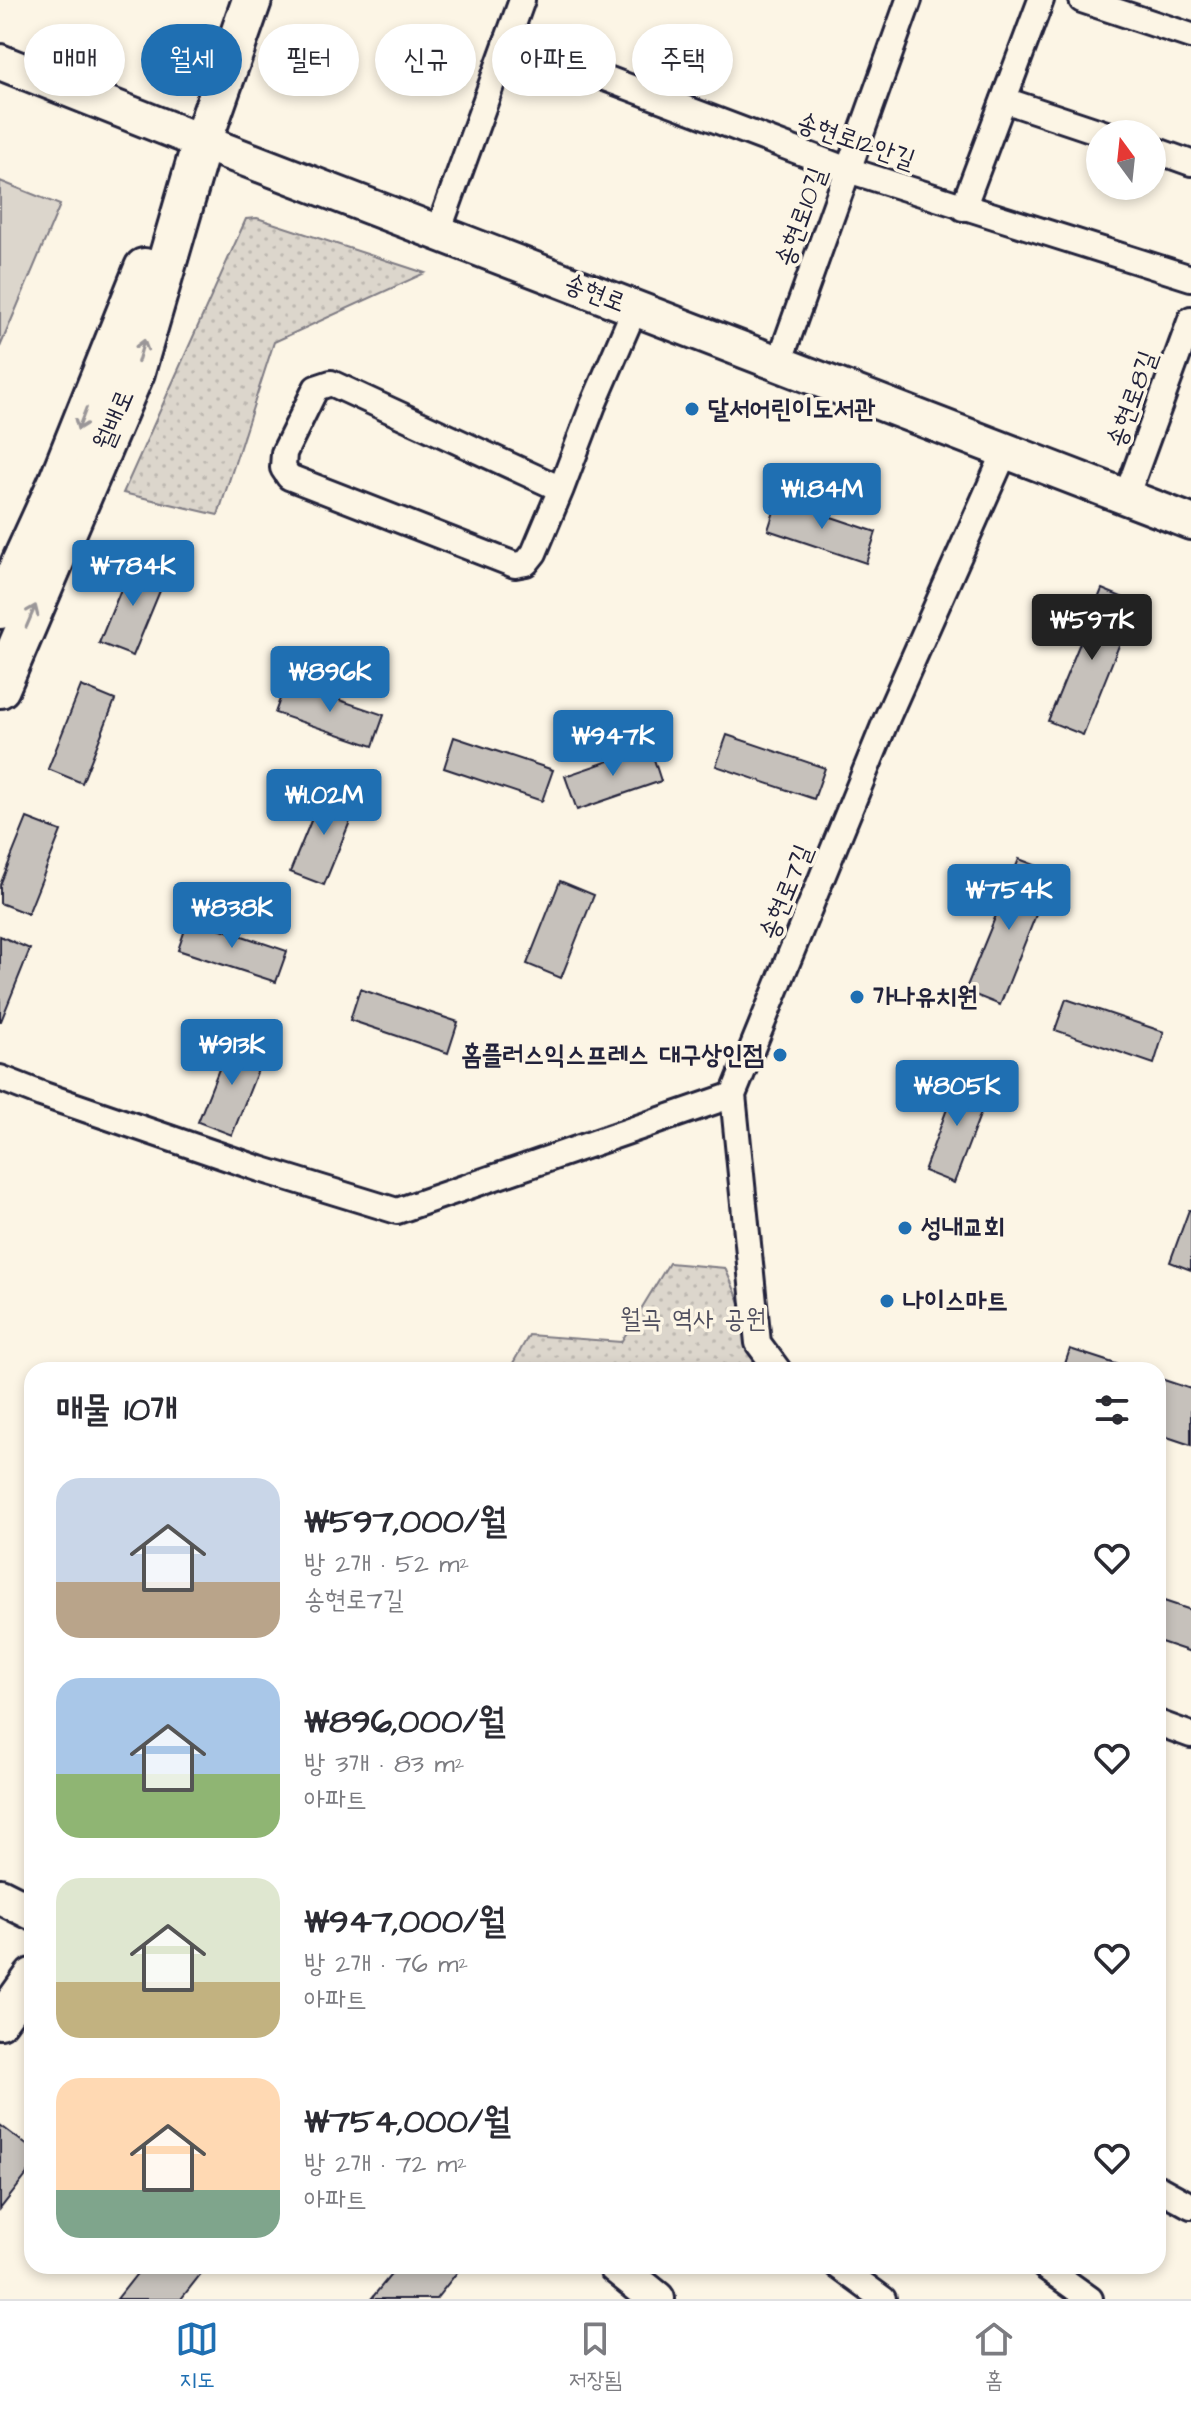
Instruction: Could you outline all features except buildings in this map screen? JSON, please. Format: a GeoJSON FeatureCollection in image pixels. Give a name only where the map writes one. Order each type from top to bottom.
{"type":"FeatureCollection","features":[{"type":"Feature","properties":{"kind":"main road","name":"월배로"},"geometry":{"type":"LineString","coordinates":[[0,688],[135,372],[202,142],[252,0]]}},
{"type":"Feature","properties":{"kind":"main road","name":"송현로"},"geometry":{"type":"LineString","coordinates":[[0,62],[1191,522]]}},
{"type":"Feature","properties":{"kind":"main road","name":"월배로"},"geometry":{"type":"LineString","coordinates":[[0,609],[58,482],[173,198],[202,142]]}},
{"type":"Feature","properties":{"kind":"main road"},"geometry":{"type":"LineString","coordinates":[[0,1896],[24,1908]]}},
{"type":"Feature","properties":{"kind":"main road"},"geometry":{"type":"LineString","coordinates":[[0,2021],[24,1987]]}},
{"type":"Feature","properties":{"kind":"main road"},"geometry":{"type":"LineString","coordinates":[[626,2274],[657,2299]]}},
{"type":"Feature","properties":{"kind":"street"},"geometry":{"type":"LineString","coordinates":[[513,24],[522,0]]}},
{"type":"Feature","properties":{"kind":"street","name":"송현로10길"},"geometry":{"type":"LineString","coordinates":[[779,363],[909,0]]}},
{"type":"Feature","properties":{"kind":"street"},"geometry":{"type":"LineString","coordinates":[[963,208],[1041,0]]}},
{"type":"Feature","properties":{"kind":"street"},"geometry":{"type":"LineString","coordinates":[[1082,0],[1191,36]]}},
{"type":"Feature","properties":{"kind":"street","name":"송현로12안길"},"geometry":{"type":"LineString","coordinates":[[616,82],[848,170],[1191,278]]}},
{"type":"Feature","properties":{"kind":"street"},"geometry":{"type":"LineString","coordinates":[[438,232],[492,83]]}},
{"type":"Feature","properties":{"kind":"street"},"geometry":{"type":"LineString","coordinates":[[1004,100],[1086,127]]}},
{"type":"Feature","properties":{"kind":"street"},"geometry":{"type":"LineString","coordinates":[[1166,154],[1191,163]]}},
{"type":"Feature","properties":{"kind":"street"},"geometry":{"type":"LineString","coordinates":[[561,489],[331,383],[316,388],[284,453],[283,468],[289,477],[515,565],[526,563],[534,553],[561,489],[593,405],[635,308]]}},
{"type":"Feature","properties":{"kind":"street","name":"송현로8길"},"geometry":{"type":"LineString","coordinates":[[1126,497],[1191,319]]}},
{"type":"Feature","properties":{"kind":"street","name":"송현로7길"},"geometry":{"type":"LineString","coordinates":[[772,1362],[758,1343],[733,1095],[887,718],[1005,452]]}},
{"type":"Feature","properties":{"kind":"street"},"geometry":{"type":"LineString","coordinates":[[0,1078],[260,1169],[397,1211],[733,1095]]}},
{"type":"Feature","properties":{"kind":"street"},"geometry":{"type":"LineString","coordinates":[[1166,1726],[1191,1735]]}},
{"type":"Feature","properties":{"kind":"street"},"geometry":{"type":"LineString","coordinates":[[1166,2192],[1191,2206]]}},
{"type":"Feature","properties":{"kind":"street"},"geometry":{"type":"LineString","coordinates":[[849,2274],[883,2299]]}},
{"type":"Feature","properties":{"kind":"street"},"geometry":{"type":"LineString","coordinates":[[1055,2274],[1090,2299]]}},
{"type":"Feature","properties":{"kind":"green space"},"geometry":{"type":"Polygon","coordinates":[[[0,181],[60,205],[0,347],[0,181]]]}},
{"type":"Feature","properties":{"kind":"green space"},"geometry":{"type":"Polygon","coordinates":[[[257,218],[425,273],[274,342],[218,515],[123,493],[246,219],[257,218]]]}},
{"type":"Feature","properties":{"kind":"green space","name":"월곡 역사 공원"},"geometry":{"type":"Polygon","coordinates":[[[669,1263],[725,1268],[758,1343],[772,1362],[514,1362],[529,1335],[621,1342],[669,1263]]]}},
{"type":"Feature","properties":{"kind":"place","name":"달서어린이도서관"},"geometry":{"type":"Point","coordinates":[692,409]}},
{"type":"Feature","properties":{"kind":"place","name":"가나유치원"},"geometry":{"type":"Point","coordinates":[857,997]}},
{"type":"Feature","properties":{"kind":"place","name":"홈플러스익스프레스 대구상인점"},"geometry":{"type":"Point","coordinates":[780,1055]}},
{"type":"Feature","properties":{"kind":"place","name":"성내교회"},"geometry":{"type":"Point","coordinates":[905,1228]}},
{"type":"Feature","properties":{"kind":"place","name":"나이스마트"},"geometry":{"type":"Point","coordinates":[887,1301]}}]}
